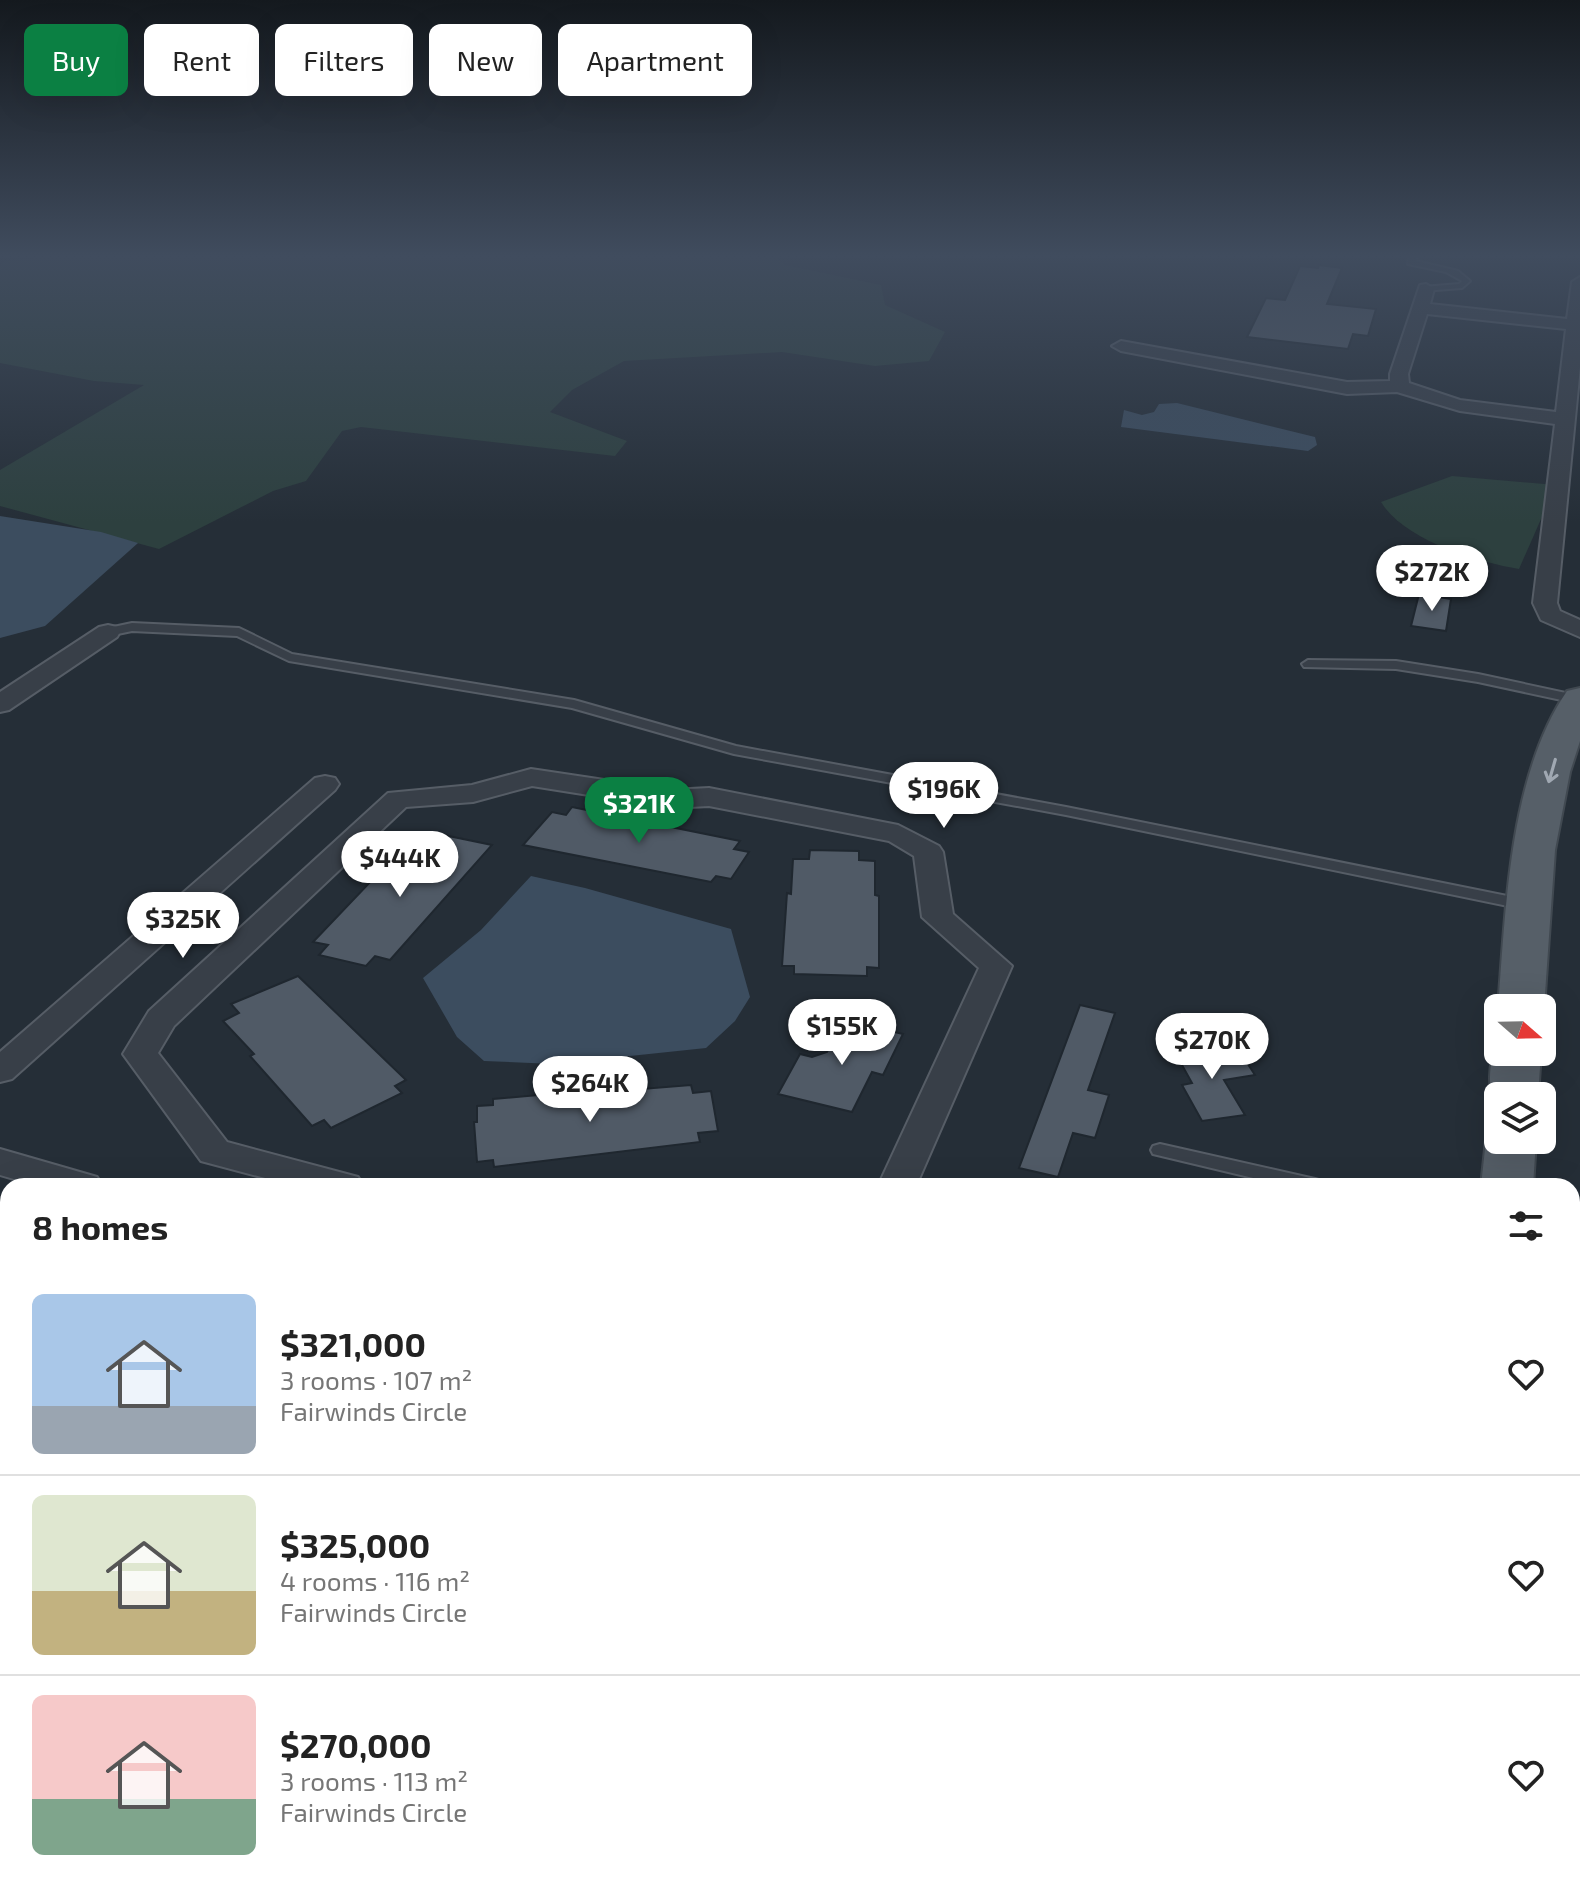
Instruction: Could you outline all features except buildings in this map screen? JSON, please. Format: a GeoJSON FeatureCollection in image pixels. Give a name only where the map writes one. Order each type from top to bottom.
{"type":"FeatureCollection","features":[{"type":"Feature","properties":{"kind":"main road"},"geometry":{"type":"LineString","coordinates":[[1522,994],[1536,839],[1559,748],[1580,699]]}},
{"type":"Feature","properties":{"kind":"main road"},"geometry":{"type":"LineString","coordinates":[[1508,1178],[1510,1154]]}},
{"type":"Feature","properties":{"kind":"street"},"geometry":{"type":"LineString","coordinates":[[1400,386],[1399,374],[1408,345]]}},
{"type":"Feature","properties":{"kind":"street"},"geometry":{"type":"LineString","coordinates":[[1573,345],[1545,603],[1550,615],[1580,630]]}},
{"type":"Feature","properties":{"kind":"street"},"geometry":{"type":"LineString","coordinates":[[1121,346],[1347,388],[1400,386],[1424,398],[1463,406],[1565,419]]}},
{"type":"Feature","properties":{"kind":"street"},"geometry":{"type":"LineString","coordinates":[[0,704],[108,632]]}},
{"type":"Feature","properties":{"kind":"street"},"geometry":{"type":"LineString","coordinates":[[314,1178],[214,1152],[140,1054],[161,1019],[398,799],[473,793],[531,777],[671,799],[709,797],[898,834],[928,852],[938,917],[996,966],[901,1178]]}},
{"type":"Feature","properties":{"kind":"street"},"geometry":{"type":"LineString","coordinates":[[0,1071],[325,784]]}},
{"type":"Feature","properties":{"kind":"street"},"geometry":{"type":"LineString","coordinates":[[0,1162],[56,1178]]}},
{"type":"Feature","properties":{"kind":"lane"},"geometry":{"type":"LineString","coordinates":[[108,632],[132,627],[239,632],[289,657],[574,704],[667,728],[734,750],[1066,811],[1529,905]]}},
{"type":"Feature","properties":{"kind":"lane"},"geometry":{"type":"LineString","coordinates":[[1308,664],[1396,665],[1580,699]]}},
{"type":"Feature","properties":{"kind":"lane"},"geometry":{"type":"LineString","coordinates":[[1160,1150],[1281,1178]]}},
{"type":"Feature","properties":{"kind":"shaded area"},"geometry":{"type":"Polygon","coordinates":[[[0,345],[938,345],[929,361],[875,366],[782,352],[624,361],[572,390],[550,412],[627,441],[615,456],[361,427],[342,431],[306,481],[273,491],[159,549],[0,506],[0,470],[144,385],[94,381],[0,363],[0,345]]]}},
{"type":"Feature","properties":{"kind":"shaded area"},"geometry":{"type":"Polygon","coordinates":[[[1452,476],[1556,485],[1519,569],[1463,555],[1424,538],[1406,528],[1381,502],[1452,476]]]}},
{"type":"Feature","properties":{"kind":"water"},"geometry":{"type":"Polygon","coordinates":[[[1177,403],[1315,437],[1317,445],[1308,451],[1121,427],[1124,410],[1142,415],[1154,412],[1159,404],[1177,403]]]}},
{"type":"Feature","properties":{"kind":"water"},"geometry":{"type":"Polygon","coordinates":[[[0,516],[101,532],[138,543],[45,626],[0,638],[0,516]]]}},
{"type":"Feature","properties":{"kind":"water"},"geometry":{"type":"Polygon","coordinates":[[[531,876],[731,929],[750,997],[735,1021],[706,1048],[554,1064],[484,1061],[457,1037],[423,978],[481,930],[531,876]]]}}]}
